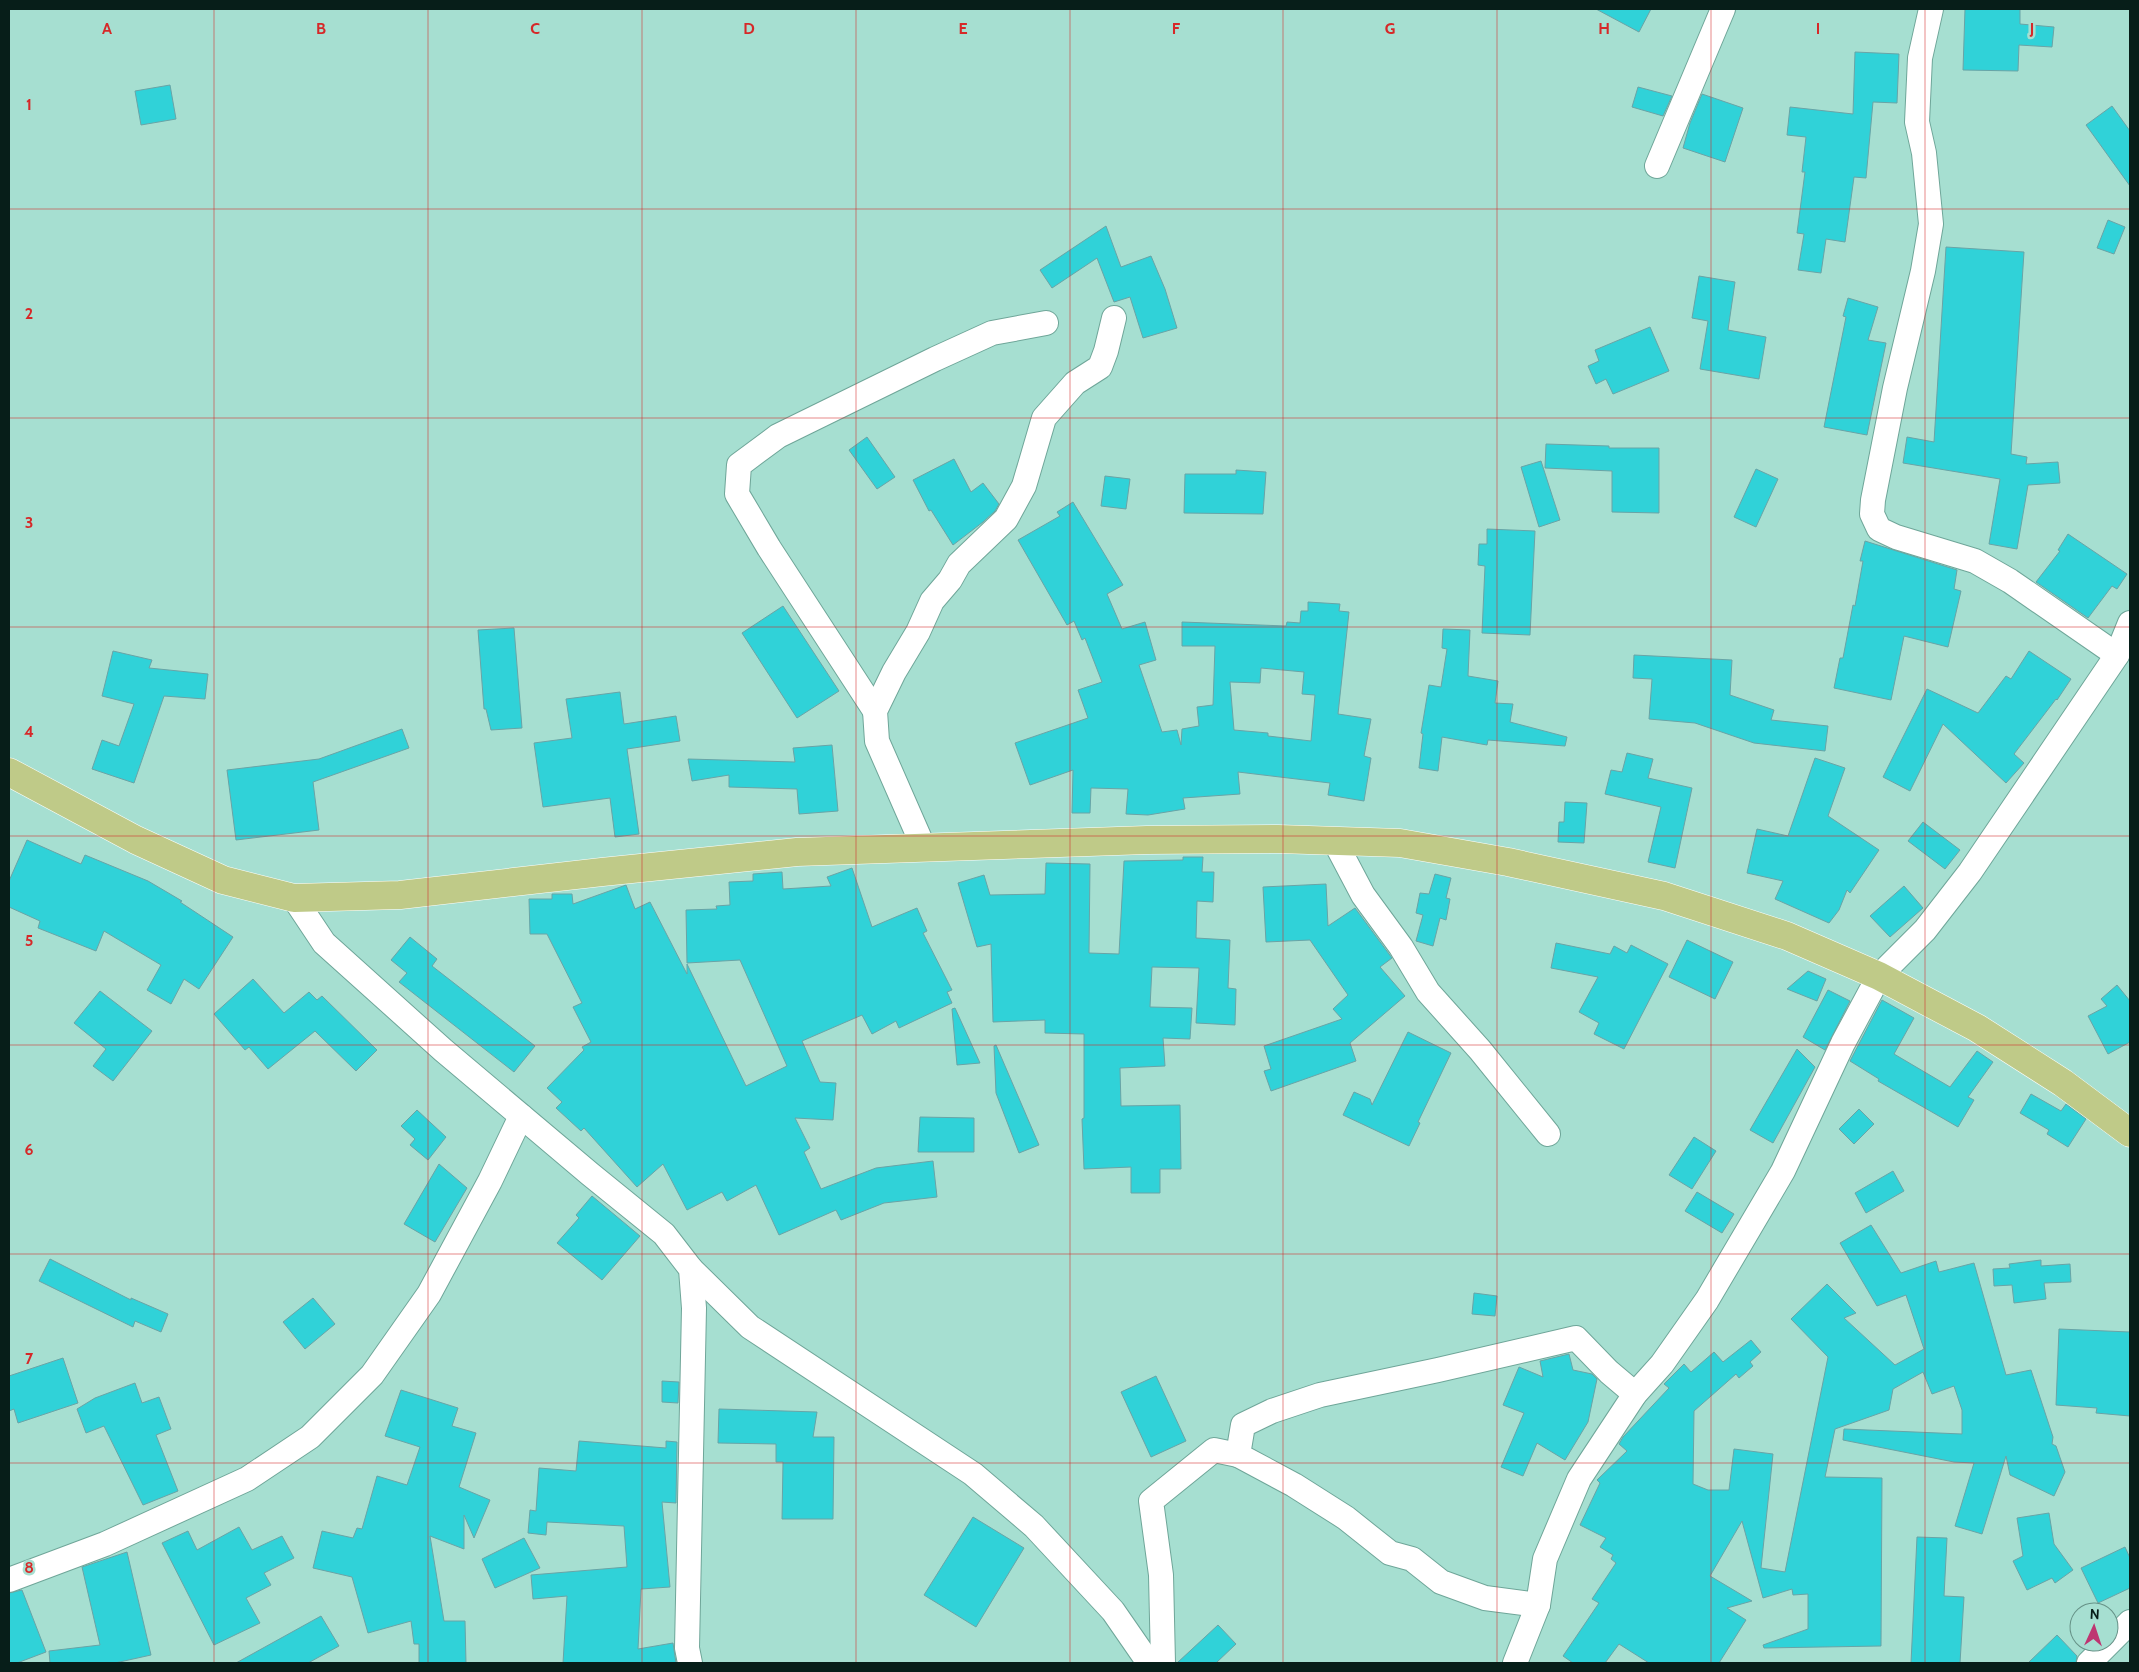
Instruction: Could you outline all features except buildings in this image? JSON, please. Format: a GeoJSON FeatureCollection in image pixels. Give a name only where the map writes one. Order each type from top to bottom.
{"type":"FeatureCollection","features":[{"type":"Feature","properties":{"kind":"main road"},"geometry":{"type":"LineString","coordinates":[[9,772],[136,840],[222,880],[294,898],[400,895],[797,852],[923,846],[1147,840],[1278,839],[1400,843],[1508,862],[1664,896],[1787,936],[1879,976],[1977,1028],[2064,1083],[2130,1133]]}},
{"type":"Feature","properties":{"kind":"street"},"geometry":{"type":"LineString","coordinates":[[1657,166],[1723,9]]}},
{"type":"Feature","properties":{"kind":"street"},"geometry":{"type":"LineString","coordinates":[[1931,9],[1920,58],[1918,122],[1924,153],[1931,224],[1923,271],[1894,388],[1872,514],[1879,529],[1896,537],[1975,561],[2010,581],[2117,654]]}},
{"type":"Feature","properties":{"kind":"street"},"geometry":{"type":"LineString","coordinates":[[875,711],[894,672],[918,632],[932,601],[950,580],[959,564],[1006,519],[1024,486],[1044,418],[1075,383],[1100,366],[1106,351],[1114,318]]}},
{"type":"Feature","properties":{"kind":"street"},"geometry":{"type":"LineString","coordinates":[[923,846],[877,742],[875,711],[769,548],[738,494],[739,465],[778,436],[935,359],[992,333],[1046,323]]}},
{"type":"Feature","properties":{"kind":"street"},"geometry":{"type":"LineString","coordinates":[[1515,1663],[1538,1605],[1545,1559],[1579,1479],[1635,1394],[1662,1364],[1707,1300],[1783,1171],[1843,1043],[1879,976],[1925,930],[1970,872],[2117,654],[2130,623]]}},
{"type":"Feature","properties":{"kind":"street"},"geometry":{"type":"LineString","coordinates":[[1334,840],[1363,895],[1401,947],[1428,992],[1480,1050],[1548,1134]]}},
{"type":"Feature","properties":{"kind":"street"},"geometry":{"type":"LineString","coordinates":[[294,898],[324,942],[443,1050],[664,1234],[691,1269],[750,1327],[973,1474],[1034,1526],[1114,1612],[1149,1663]]}},
{"type":"Feature","properties":{"kind":"street"},"geometry":{"type":"LineString","coordinates":[[10,1576],[105,1544],[247,1479],[310,1437],[372,1375],[429,1294],[490,1181],[522,1116]]}},
{"type":"Feature","properties":{"kind":"street"},"geometry":{"type":"LineString","coordinates":[[690,1663],[687,1648],[694,1308],[691,1269]]}},
{"type":"Feature","properties":{"kind":"street"},"geometry":{"type":"LineString","coordinates":[[1238,1455],[1243,1425],[1272,1411],[1320,1395],[1576,1338],[1609,1372],[1635,1394]]}},
{"type":"Feature","properties":{"kind":"street"},"geometry":{"type":"LineString","coordinates":[[1163,1663],[1161,1575],[1151,1501],[1214,1450],[1238,1455],[1294,1485],[1346,1518],[1390,1552],[1412,1559],[1441,1582],[1485,1598],[1538,1605]]}},
{"type":"Feature","properties":{"kind":"street"},"geometry":{"type":"LineString","coordinates":[[2089,1663],[2130,1622]]}}]}
